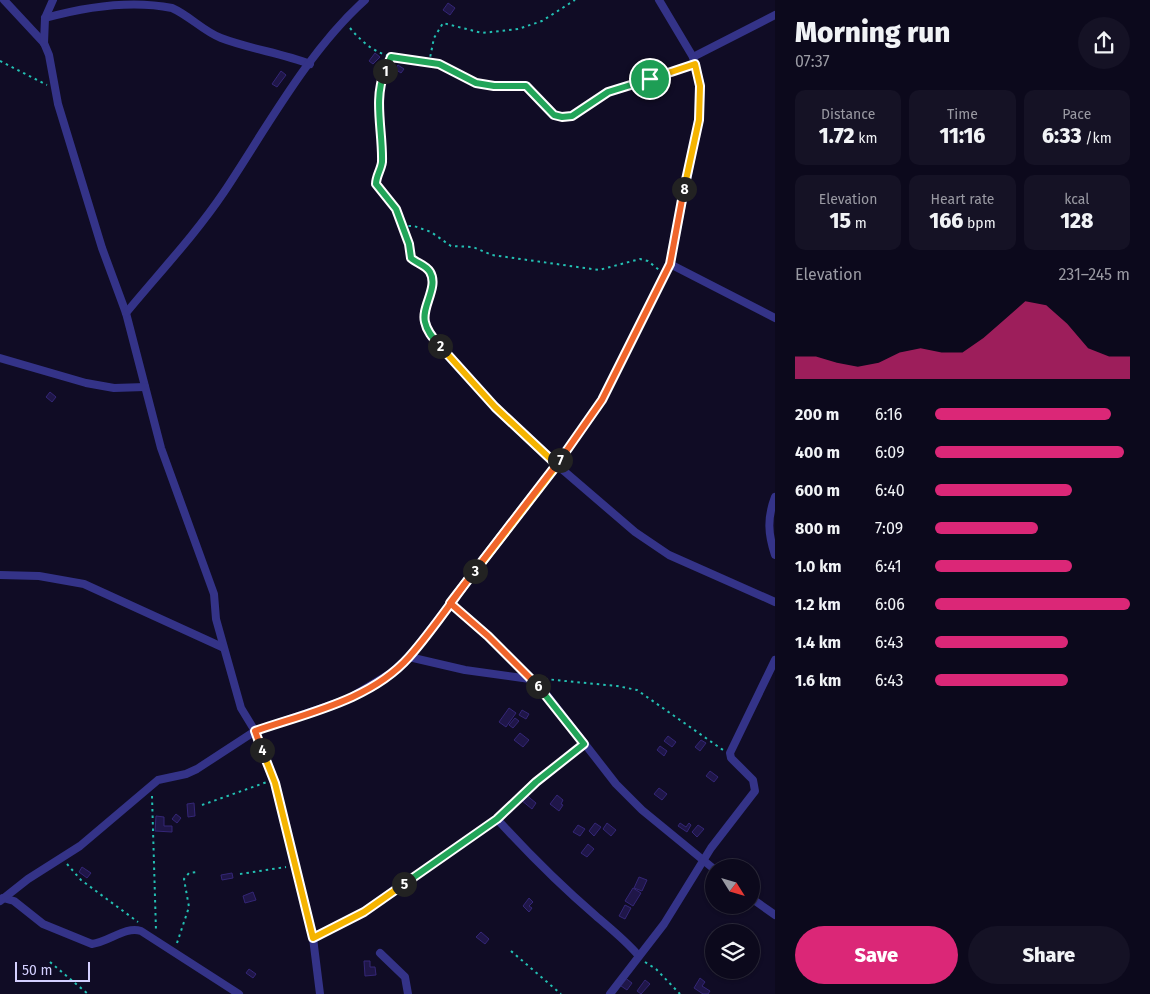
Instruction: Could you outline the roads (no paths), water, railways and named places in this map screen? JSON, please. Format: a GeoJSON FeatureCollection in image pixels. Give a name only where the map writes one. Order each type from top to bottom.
{"type":"FeatureCollection","features":[{"type":"Feature","properties":{"kind":"street"},"geometry":{"type":"LineString","coordinates":[[4,0],[44,43],[50,55],[56,90],[102,248],[126,313],[161,448],[214,594],[216,619],[222,647],[240,708],[255,731],[274,780],[313,938],[320,994]]}},
{"type":"Feature","properties":{"kind":"street"},"geometry":{"type":"LineString","coordinates":[[44,43],[45,18],[53,0]]}},
{"type":"Feature","properties":{"kind":"street"},"geometry":{"type":"LineString","coordinates":[[45,18],[98,3],[125,0],[154,1],[173,8],[211,34],[238,45],[283,54],[310,64]]}},
{"type":"Feature","properties":{"kind":"street"},"geometry":{"type":"LineString","coordinates":[[126,313],[208,215],[261,130],[310,64],[365,0]]}},
{"type":"Feature","properties":{"kind":"street"},"geometry":{"type":"LineString","coordinates":[[2,900],[28,879],[61,859],[105,827],[158,780],[186,774],[198,769],[255,731],[348,699],[391,673],[409,657],[557,465],[602,400],[670,264],[699,120],[700,86],[694,60],[659,0]]}},
{"type":"Feature","properties":{"kind":"street"},"geometry":{"type":"LineString","coordinates":[[694,60],[775,15]]}},
{"type":"Feature","properties":{"kind":"street"},"geometry":{"type":"LineString","coordinates":[[670,264],[775,318]]}},
{"type":"Feature","properties":{"kind":"street"},"geometry":{"type":"LineString","coordinates":[[0,358],[86,383],[114,388],[145,387]]}},
{"type":"Feature","properties":{"kind":"street"},"geometry":{"type":"LineString","coordinates":[[557,465],[636,532],[669,555],[775,602]]}},
{"type":"Feature","properties":{"kind":"street"},"geometry":{"type":"LineString","coordinates":[[775,497],[768,524],[768,535],[775,555]]}},
{"type":"Feature","properties":{"kind":"street"},"geometry":{"type":"LineString","coordinates":[[0,575],[38,576],[84,584],[222,647]]}},
{"type":"Feature","properties":{"kind":"street"},"geometry":{"type":"LineString","coordinates":[[450,603],[488,636],[546,694],[616,784],[642,810],[703,861]]}},
{"type":"Feature","properties":{"kind":"street"},"geometry":{"type":"LineString","coordinates":[[409,657],[466,670],[530,679]]}},
{"type":"Feature","properties":{"kind":"street"},"geometry":{"type":"LineString","coordinates":[[610,994],[637,956],[664,924],[703,861],[755,791],[753,780],[731,758],[730,753],[775,660]]}},
{"type":"Feature","properties":{"kind":"street"},"geometry":{"type":"LineString","coordinates":[[313,938],[364,912],[497,819],[536,782],[584,744]]}},
{"type":"Feature","properties":{"kind":"street"},"geometry":{"type":"LineString","coordinates":[[497,819],[532,857],[596,916],[616,931],[637,956]]}},
{"type":"Feature","properties":{"kind":"street"},"geometry":{"type":"LineString","coordinates":[[2,900],[14,901],[43,924],[92,944],[129,931],[142,931],[239,994]]}},
{"type":"Feature","properties":{"kind":"street"},"geometry":{"type":"LineString","coordinates":[[760,904],[775,915]]}},
{"type":"Feature","properties":{"kind":"street"},"geometry":{"type":"LineString","coordinates":[[380,953],[405,976],[408,994]]}}]}
